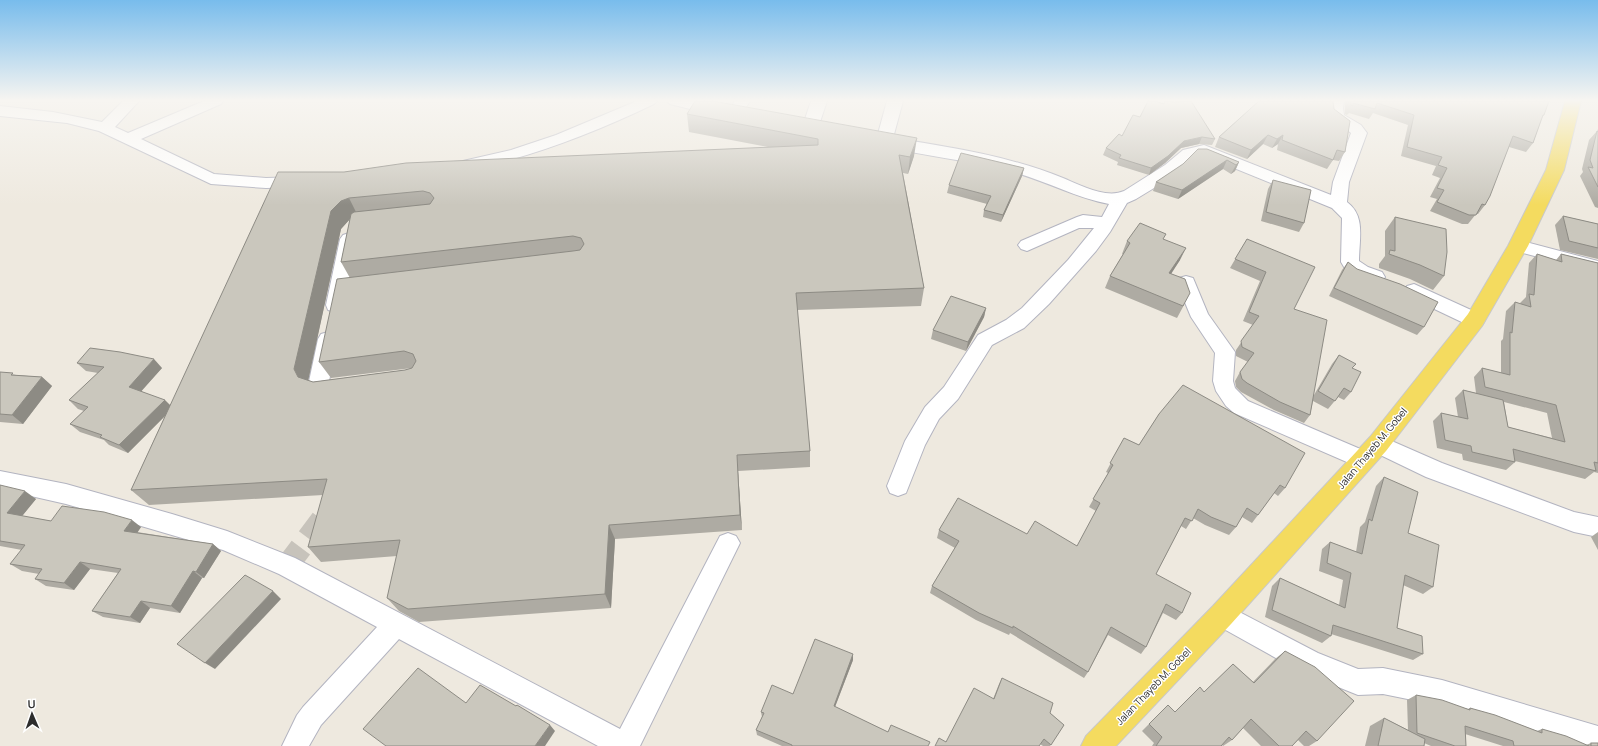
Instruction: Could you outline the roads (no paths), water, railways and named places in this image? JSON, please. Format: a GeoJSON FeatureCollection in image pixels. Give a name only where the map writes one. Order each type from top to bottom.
{"type":"FeatureCollection","features":[{"type":"Feature","properties":{"kind":"main road","name":"Jalan Thayeb M. Gobel"},"geometry":{"type":"LineString","coordinates":[[1096,746],[1222,615],[1371,452],[1475,320],[1518,246],[1555,170],[1564,136]]}},
{"type":"Feature","properties":{"kind":"street"},"geometry":{"type":"LineString","coordinates":[[121,136],[211,178],[266,183],[318,182]]}},
{"type":"Feature","properties":{"kind":"street"},"geometry":{"type":"LineString","coordinates":[[128,139],[135,136]]}},
{"type":"Feature","properties":{"kind":"street"},"geometry":{"type":"LineString","coordinates":[[452,168],[541,147],[572,136]]}},
{"type":"Feature","properties":{"kind":"street"},"geometry":{"type":"LineString","coordinates":[[879,136],[877,140],[965,155],[1029,171],[1091,194],[1120,199],[1151,182],[1172,168],[1187,153],[1204,150],[1338,204],[1347,211],[1351,218],[1350,262],[1353,267],[1393,282],[1475,320]]}},
{"type":"Feature","properties":{"kind":"street"},"geometry":{"type":"LineString","coordinates":[[1338,204],[1341,182],[1358,136]]}},
{"type":"Feature","properties":{"kind":"street"},"geometry":{"type":"LineString","coordinates":[[898,486],[916,441],[940,403],[951,393],[984,340],[990,335],[1005,330],[1024,316],[1042,299],[1083,254],[1117,208],[1120,199]]}},
{"type":"Feature","properties":{"kind":"street"},"geometry":{"type":"LineString","coordinates":[[1027,244],[1078,223],[1090,221],[1106,223]]}},
{"type":"Feature","properties":{"kind":"street"},"geometry":{"type":"LineString","coordinates":[[356,386],[326,389],[318,386],[346,288],[349,235],[358,223]]}},
{"type":"Feature","properties":{"kind":"street"},"geometry":{"type":"LineString","coordinates":[[1518,246],[1598,267]]}},
{"type":"Feature","properties":{"kind":"street"},"geometry":{"type":"LineString","coordinates":[[1186,283],[1200,317],[1225,352],[1223,381],[1226,391],[1241,407],[1371,452],[1434,470],[1574,522],[1598,527]]}},
{"type":"Feature","properties":{"kind":"street"},"geometry":{"type":"LineString","coordinates":[[0,480],[66,494],[227,541],[287,566],[626,746],[728,543]]}},
{"type":"Feature","properties":{"kind":"street"},"geometry":{"type":"LineString","coordinates":[[1222,615],[1310,662],[1358,682],[1383,681],[1442,693],[1598,739]]}},
{"type":"Feature","properties":{"kind":"street"},"geometry":{"type":"LineString","coordinates":[[294,746],[312,716],[396,624]]}},
{"type":"Feature","properties":{"kind":"tunnel"},"geometry":{"type":"LineString","coordinates":[[287,566],[327,513]]}}]}
